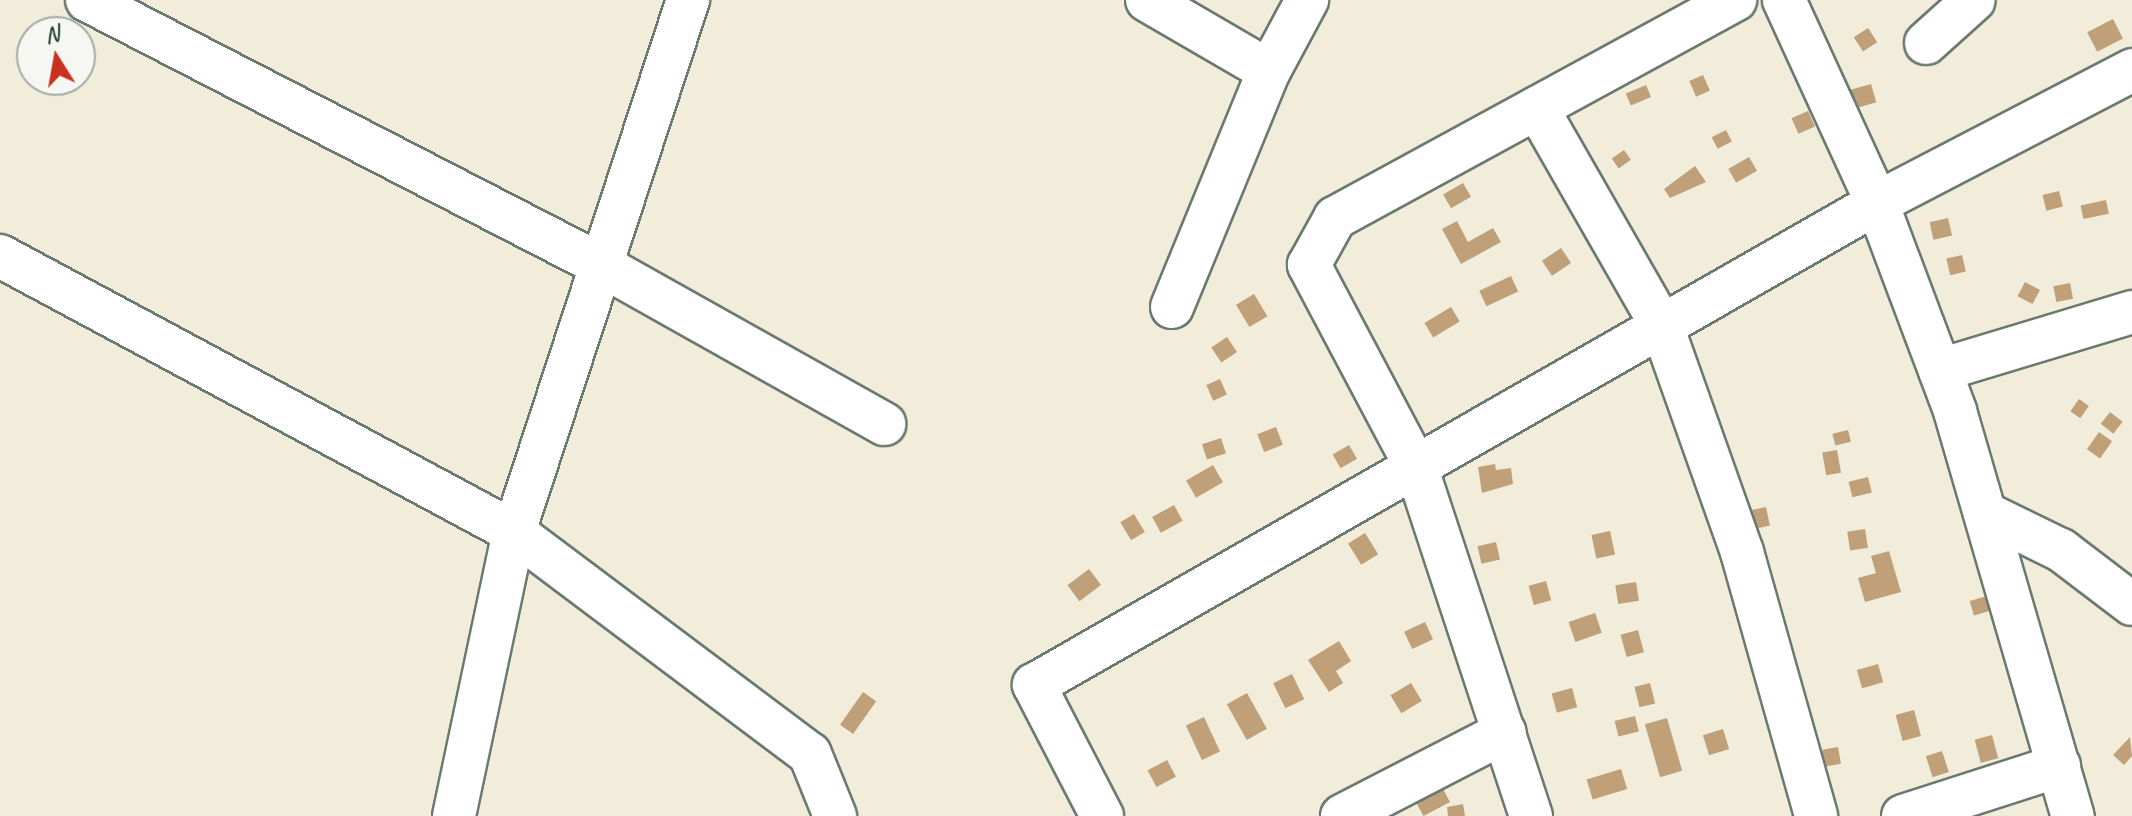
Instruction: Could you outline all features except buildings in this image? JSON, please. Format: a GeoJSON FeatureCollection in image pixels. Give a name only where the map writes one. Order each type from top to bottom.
{"type":"FeatureCollection","features":[{"type":"Feature","properties":{"kind":"street"},"geometry":{"type":"LineString","coordinates":[[87,0],[601,265],[884,424]]}},
{"type":"Feature","properties":{"kind":"street"},"geometry":{"type":"LineString","coordinates":[[454,816],[514,532],[688,0]]}},
{"type":"Feature","properties":{"kind":"street"},"geometry":{"type":"LineString","coordinates":[[1147,0],[1269,71]]}},
{"type":"Feature","properties":{"kind":"street"},"geometry":{"type":"LineString","coordinates":[[1172,307],[1269,71],[1307,0]]}},
{"type":"Feature","properties":{"kind":"street"},"geometry":{"type":"LineString","coordinates":[[1531,816],[1416,467],[1309,265],[1335,218],[1735,0]]}},
{"type":"Feature","properties":{"kind":"street"},"geometry":{"type":"LineString","coordinates":[[1784,0],[1877,203],[1940,370],[2073,816]]}},
{"type":"Feature","properties":{"kind":"street"},"geometry":{"type":"LineString","coordinates":[[1926,43],[1974,0]]}},
{"type":"Feature","properties":{"kind":"street"},"geometry":{"type":"LineString","coordinates":[[1102,816],[1034,685],[1877,203],[2132,70]]}},
{"type":"Feature","properties":{"kind":"street"},"geometry":{"type":"LineString","coordinates":[[1537,108],[1662,326],[1742,552],[1816,816]]}},
{"type":"Feature","properties":{"kind":"street"},"geometry":{"type":"LineString","coordinates":[[0,256],[514,532],[810,754],[825,810]]}},
{"type":"Feature","properties":{"kind":"street"},"geometry":{"type":"LineString","coordinates":[[1940,370],[2132,312]]}},
{"type":"Feature","properties":{"kind":"street"},"geometry":{"type":"LineString","coordinates":[[1985,513],[2061,550],[2132,604]]}},
{"type":"Feature","properties":{"kind":"street"},"geometry":{"type":"LineString","coordinates":[[1342,816],[1505,732]]}},
{"type":"Feature","properties":{"kind":"street"},"geometry":{"type":"LineString","coordinates":[[1903,816],[2059,766]]}}]}
